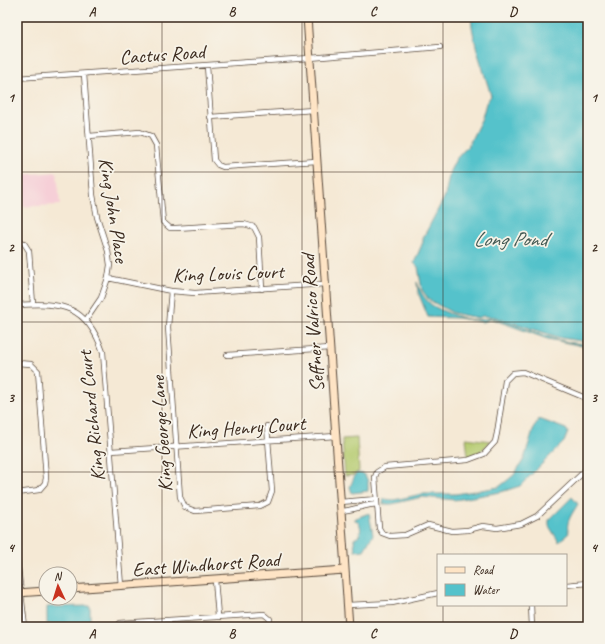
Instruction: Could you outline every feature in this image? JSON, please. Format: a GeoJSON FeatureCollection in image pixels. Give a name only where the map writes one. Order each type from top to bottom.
{"type":"FeatureCollection","features":[{"type":"Feature","properties":{"kind":"street","name":"Seffner Valrico Road"},"geometry":{"type":"LineString","coordinates":[[307,17],[349,627]]}},
{"type":"Feature","properties":{"kind":"street","name":"Cactus Road"},"geometry":{"type":"LineString","coordinates":[[17,78],[206,66],[440,47]]}},
{"type":"Feature","properties":{"kind":"street"},"geometry":{"type":"LineString","coordinates":[[206,66],[214,160],[220,166],[317,161]]}},
{"type":"Feature","properties":{"kind":"street","name":"King John Place"},"geometry":{"type":"LineString","coordinates":[[84,74],[93,195],[97,217],[108,251],[108,278],[101,298],[86,320]]}},
{"type":"Feature","properties":{"kind":"street"},"geometry":{"type":"LineString","coordinates":[[210,117],[314,110]]}},
{"type":"Feature","properties":{"kind":"street"},"geometry":{"type":"LineString","coordinates":[[89,136],[140,132],[151,136],[156,145],[163,222],[170,228],[244,224],[254,227],[259,237],[262,289]]}},
{"type":"Feature","properties":{"kind":"street"},"geometry":{"type":"LineString","coordinates":[[17,240],[24,243],[29,251],[33,304]]}},
{"type":"Feature","properties":{"kind":"street","name":"King Louis Court"},"geometry":{"type":"LineString","coordinates":[[108,278],[170,291],[195,293],[325,284]]}},
{"type":"Feature","properties":{"kind":"street","name":"King George Lane"},"geometry":{"type":"LineString","coordinates":[[170,291],[168,327],[181,502],[188,509],[195,511],[260,506],[268,502],[272,491],[266,426]]}},
{"type":"Feature","properties":{"kind":"street","name":"King Richard Court"},"geometry":{"type":"LineString","coordinates":[[17,306],[33,304],[62,306],[75,312],[86,320],[97,334],[103,352],[120,586]]}},
{"type":"Feature","properties":{"kind":"street"},"geometry":{"type":"LineString","coordinates":[[227,354],[330,348]]}},
{"type":"Feature","properties":{"kind":"street"},"geometry":{"type":"LineString","coordinates":[[17,363],[31,364],[38,371],[46,478],[45,483],[39,490],[17,493]]}},
{"type":"Feature","properties":{"kind":"street"},"geometry":{"type":"LineString","coordinates":[[588,399],[523,372],[513,373],[505,381],[498,433],[494,442],[484,454],[468,460],[385,467],[379,469],[375,477],[379,528],[382,533],[386,535],[405,535],[428,525],[452,531],[468,530],[483,526],[497,528],[521,524],[537,516],[588,468]]}},
{"type":"Feature","properties":{"kind":"street","name":"King Henry Court"},"geometry":{"type":"LineString","coordinates":[[111,451],[336,436]]}},
{"type":"Feature","properties":{"kind":"street"},"geometry":{"type":"LineString","coordinates":[[357,501],[358,509]]}},
{"type":"Feature","properties":{"kind":"street"},"geometry":{"type":"LineString","coordinates":[[340,502],[377,502]]}},
{"type":"Feature","properties":{"kind":"street"},"geometry":{"type":"LineString","coordinates":[[341,511],[358,509],[377,502]]}},
{"type":"Feature","properties":{"kind":"street"},"geometry":{"type":"LineString","coordinates":[[17,559],[19,593],[25,627]]}},
{"type":"Feature","properties":{"kind":"street","name":"East Windhorst Road"},"geometry":{"type":"LineString","coordinates":[[78,589],[345,570]]}},
{"type":"Feature","properties":{"kind":"street"},"geometry":{"type":"LineString","coordinates":[[215,580],[218,616]]}},
{"type":"Feature","properties":{"kind":"street"},"geometry":{"type":"LineString","coordinates":[[567,585],[588,583]]}},
{"type":"Feature","properties":{"kind":"street"},"geometry":{"type":"LineString","coordinates":[[19,593],[38,592]]}},
{"type":"Feature","properties":{"kind":"street"},"geometry":{"type":"LineString","coordinates":[[347,605],[392,603],[437,593]]}},
{"type":"Feature","properties":{"kind":"street"},"geometry":{"type":"LineString","coordinates":[[531,606],[532,627]]}},
{"type":"Feature","properties":{"kind":"street"},"geometry":{"type":"LineString","coordinates":[[118,627],[120,623],[264,614],[270,619],[270,627]]}},
{"type":"Feature","properties":{"kind":"shaded area"},"geometry":{"type":"Polygon","coordinates":[[[17,127],[20,175],[57,172],[60,205],[17,207],[17,127]]]}},
{"type":"Feature","properties":{"kind":"green space"},"geometry":{"type":"Polygon","coordinates":[[[357,438],[359,471],[353,475],[345,476],[342,439],[357,438]]]}},
{"type":"Feature","properties":{"kind":"green space"},"geometry":{"type":"Polygon","coordinates":[[[466,438],[491,441],[481,451],[468,457],[466,438]]]}},
{"type":"Feature","properties":{"kind":"water","name":"Long Pond"},"geometry":{"type":"Polygon","coordinates":[[[471,17],[588,17],[588,342],[561,338],[495,317],[483,316],[478,318],[453,313],[429,300],[422,290],[418,267],[414,263],[423,242],[423,238],[445,196],[450,171],[456,159],[468,146],[482,118],[486,103],[491,96],[476,47],[471,17]]]}},
{"type":"Feature","properties":{"kind":"water"},"geometry":{"type":"Polygon","coordinates":[[[417,282],[426,300],[435,307],[462,318],[473,320],[492,319],[482,322],[458,318],[428,317],[418,292],[417,282]]]}},
{"type":"Feature","properties":{"kind":"water"},"geometry":{"type":"Polygon","coordinates":[[[492,319],[508,322],[564,341],[588,344],[588,347],[548,339],[492,319]]]}},
{"type":"Feature","properties":{"kind":"water"},"geometry":{"type":"Polygon","coordinates":[[[539,419],[566,429],[568,432],[564,442],[520,486],[501,492],[455,500],[422,497],[392,504],[383,504],[384,499],[394,500],[422,494],[456,494],[499,487],[514,475],[524,459],[534,427],[539,419]]]}},
{"type":"Feature","properties":{"kind":"water"},"geometry":{"type":"Polygon","coordinates":[[[358,473],[364,474],[368,481],[368,491],[352,493],[350,487],[355,475],[358,473]]]}},
{"type":"Feature","properties":{"kind":"water"},"geometry":{"type":"Polygon","coordinates":[[[572,497],[578,504],[568,522],[569,533],[559,542],[549,526],[549,520],[572,497]]]}},
{"type":"Feature","properties":{"kind":"water"},"geometry":{"type":"Polygon","coordinates":[[[369,513],[373,535],[364,550],[355,551],[354,539],[359,536],[361,529],[358,522],[354,519],[369,513]]]}},
{"type":"Feature","properties":{"kind":"water"},"geometry":{"type":"Polygon","coordinates":[[[90,606],[90,627],[79,627],[72,623],[47,624],[47,607],[90,606]]]}}]}
